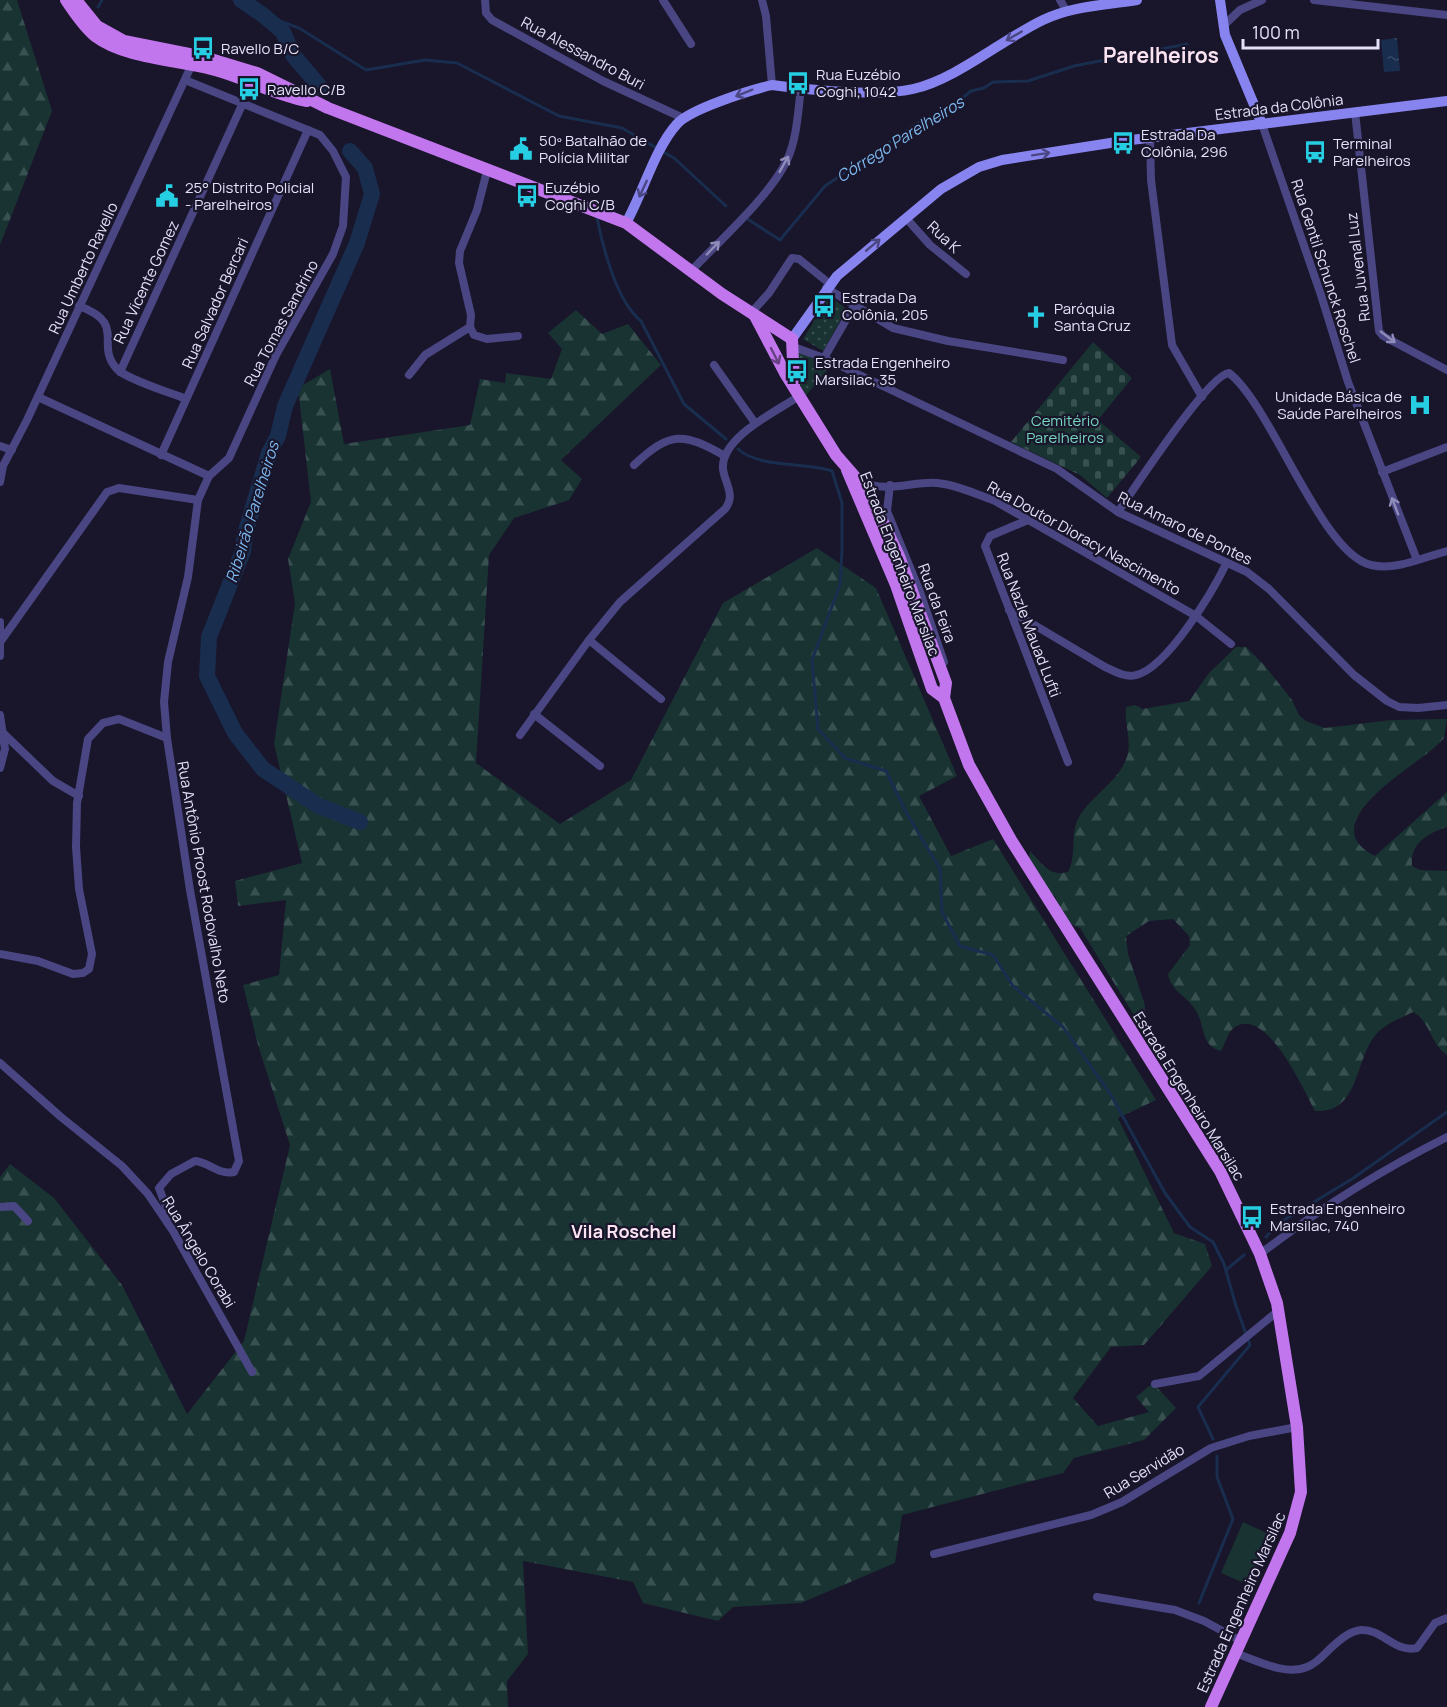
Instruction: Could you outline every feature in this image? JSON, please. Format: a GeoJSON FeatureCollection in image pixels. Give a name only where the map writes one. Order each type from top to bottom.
{"type":"FeatureCollection","features":[{"type":"Feature","properties":{"kind":"main road"},"geometry":{"type":"LineString","coordinates":[[66,0],[96,36],[117,47],[194,60]]}},
{"type":"Feature","properties":{"kind":"main road"},"geometry":{"type":"LineString","coordinates":[[76,0],[98,26],[124,41],[257,74],[317,103],[487,171],[626,223],[792,342]]}},
{"type":"Feature","properties":{"kind":"main road"},"geometry":{"type":"LineString","coordinates":[[626,223],[662,149],[683,118],[755,89],[771,85],[888,92],[922,87],[1044,19],[1067,12],[1137,0]]}},
{"type":"Feature","properties":{"kind":"main road"},"geometry":{"type":"LineString","coordinates":[[1221,1],[1223,26],[1262,124]]}},
{"type":"Feature","properties":{"kind":"main road","name":"Estrada da Colônia"},"geometry":{"type":"LineString","coordinates":[[792,342],[828,286],[941,189],[979,167],[1013,158],[1150,138],[1262,124],[1355,117],[1447,102]]}},
{"type":"Feature","properties":{"kind":"main road","name":"Estrada Engenheiro Marsilac"},"geometry":{"type":"LineString","coordinates":[[755,317],[780,364],[847,470],[896,585],[932,689],[946,703]]}},
{"type":"Feature","properties":{"kind":"main road","name":"Estrada Engenheiro Marsilac"},"geometry":{"type":"LineString","coordinates":[[792,342],[797,391]]}},
{"type":"Feature","properties":{"kind":"main road","name":"Estrada Engenheiro Marsilac"},"geometry":{"type":"LineString","coordinates":[[847,470],[873,490],[884,514],[946,683],[946,703],[969,765],[989,803],[1211,1155],[1260,1254],[1278,1311],[1297,1427],[1301,1492],[1298,1513],[1211,1707]]}},
{"type":"Feature","properties":{"kind":"main road"},"geometry":{"type":"LineString","coordinates":[[873,490],[863,509],[871,518],[884,514]]}},
{"type":"Feature","properties":{"kind":"street","name":"Rua Alessandro Buri"},"geometry":{"type":"LineString","coordinates":[[485,0],[486,13],[492,20],[603,81],[683,118]]}},
{"type":"Feature","properties":{"kind":"street"},"geometry":{"type":"LineString","coordinates":[[663,0],[691,44]]}},
{"type":"Feature","properties":{"kind":"street"},"geometry":{"type":"LineString","coordinates":[[762,0],[766,16],[771,85]]}},
{"type":"Feature","properties":{"kind":"street"},"geometry":{"type":"LineString","coordinates":[[1060,0],[1067,12]]}},
{"type":"Feature","properties":{"kind":"street"},"geometry":{"type":"LineString","coordinates":[[1223,26],[1240,10],[1262,0]]}},
{"type":"Feature","properties":{"kind":"street"},"geometry":{"type":"LineString","coordinates":[[1314,0],[1447,15]]}},
{"type":"Feature","properties":{"kind":"street","name":"Rua Umberto Ravello"},"geometry":{"type":"LineString","coordinates":[[0,482],[3,466],[38,397],[194,60]]}},
{"type":"Feature","properties":{"kind":"street","name":"Rua Tomas Sandrino"},"geometry":{"type":"LineString","coordinates":[[185,80],[308,130],[324,139],[340,162],[346,177],[343,226],[333,254],[276,355],[229,458],[209,477]]}},
{"type":"Feature","properties":{"kind":"street"},"geometry":{"type":"LineString","coordinates":[[691,271],[749,211],[788,159],[801,88]]}},
{"type":"Feature","properties":{"kind":"street","name":"Rua Vicente Gomez"},"geometry":{"type":"LineString","coordinates":[[120,372],[242,105]]}},
{"type":"Feature","properties":{"kind":"street","name":"Rua Juvenal Luz"},"geometry":{"type":"LineString","coordinates":[[1355,117],[1379,331],[1383,336],[1447,370]]}},
{"type":"Feature","properties":{"kind":"street","name":"Rua Gentil Schunck Roschel"},"geometry":{"type":"LineString","coordinates":[[1262,124],[1346,375],[1417,560]]}},
{"type":"Feature","properties":{"kind":"street","name":"Rua Salvador Bercari"},"geometry":{"type":"LineString","coordinates":[[161,455],[308,130]]}},
{"type":"Feature","properties":{"kind":"street"},"geometry":{"type":"LineString","coordinates":[[1150,138],[1151,180],[1172,345],[1202,397]]}},
{"type":"Feature","properties":{"kind":"street"},"geometry":{"type":"LineString","coordinates":[[409,375],[425,355],[470,327],[472,320],[460,274],[460,251],[477,210],[487,171]]}},
{"type":"Feature","properties":{"kind":"street","name":"Rua K"},"geometry":{"type":"LineString","coordinates":[[906,218],[930,245],[966,274]]}},
{"type":"Feature","properties":{"kind":"street"},"geometry":{"type":"LineString","coordinates":[[755,317],[792,258],[799,259],[854,306],[893,328],[1063,360]]}},
{"type":"Feature","properties":{"kind":"street"},"geometry":{"type":"LineString","coordinates":[[79,306],[98,314],[105,320],[111,358],[120,372],[186,399]]}},
{"type":"Feature","properties":{"kind":"street"},"geometry":{"type":"LineString","coordinates":[[824,358],[854,306]]}},
{"type":"Feature","properties":{"kind":"street"},"geometry":{"type":"LineString","coordinates":[[470,327],[474,335],[481,339],[518,336]]}},
{"type":"Feature","properties":{"kind":"street","name":"Rua Amaro de Pontes"},"geometry":{"type":"LineString","coordinates":[[792,342],[1056,469],[1118,512],[1247,572],[1269,589],[1354,675],[1387,701],[1400,707],[1447,705]]}},
{"type":"Feature","properties":{"kind":"street"},"geometry":{"type":"LineString","coordinates":[[714,365],[755,423]]}},
{"type":"Feature","properties":{"kind":"street"},"geometry":{"type":"LineString","coordinates":[[1118,512],[1202,397],[1218,379],[1229,373],[1244,388],[1310,498],[1348,549],[1371,565],[1395,565],[1447,551]]}},
{"type":"Feature","properties":{"kind":"street"},"geometry":{"type":"LineString","coordinates":[[520,735],[589,640],[631,591],[725,509],[731,494],[723,468],[725,456],[733,443],[755,423],[797,391]]}},
{"type":"Feature","properties":{"kind":"street"},"geometry":{"type":"LineString","coordinates":[[38,397],[209,477]]}},
{"type":"Feature","properties":{"kind":"street"},"geometry":{"type":"LineString","coordinates":[[634,465],[662,444],[681,438],[697,440],[725,456]]}},
{"type":"Feature","properties":{"kind":"street"},"geometry":{"type":"LineString","coordinates":[[0,446],[12,450]]}},
{"type":"Feature","properties":{"kind":"street"},"geometry":{"type":"LineString","coordinates":[[1382,472],[1447,447]]}},
{"type":"Feature","properties":{"kind":"street","name":"Rua Antônio Proost Rodovalho Neto"},"geometry":{"type":"LineString","coordinates":[[167,1221],[168,1209],[159,1188],[171,1174],[195,1161],[201,1161],[222,1173],[229,1173],[234,1172],[239,1161],[190,890],[167,738],[164,702],[168,662],[188,577],[198,501],[209,477]]}},
{"type":"Feature","properties":{"kind":"street","name":"Rua Doutor Dioracy Nascimento"},"geometry":{"type":"LineString","coordinates":[[873,490],[890,485],[922,482],[964,489],[995,501],[1196,616],[1231,644]]}},
{"type":"Feature","properties":{"kind":"street"},"geometry":{"type":"LineString","coordinates":[[884,514],[890,485]]}},
{"type":"Feature","properties":{"kind":"street"},"geometry":{"type":"LineString","coordinates":[[1,641],[107,492],[119,488],[198,501]]}},
{"type":"Feature","properties":{"kind":"street","name":"Rua Nazle Mauad Lufti"},"geometry":{"type":"LineString","coordinates":[[1028,520],[997,532],[986,540],[987,553],[1068,762]]}},
{"type":"Feature","properties":{"kind":"street"},"geometry":{"type":"LineString","coordinates":[[1009,610],[1105,667],[1128,676],[1144,672],[1155,663],[1196,616],[1226,564]]}},
{"type":"Feature","properties":{"kind":"street"},"geometry":{"type":"LineString","coordinates":[[0,622],[0,656]]}},
{"type":"Feature","properties":{"kind":"street"},"geometry":{"type":"LineString","coordinates":[[589,640],[662,699]]}},
{"type":"Feature","properties":{"kind":"street"},"geometry":{"type":"LineString","coordinates":[[534,714],[600,766]]}},
{"type":"Feature","properties":{"kind":"street"},"geometry":{"type":"LineString","coordinates":[[0,715],[5,749],[0,768]]}},
{"type":"Feature","properties":{"kind":"street"},"geometry":{"type":"LineString","coordinates":[[0,954],[38,961],[73,974],[83,973],[91,964],[92,954],[76,867],[79,796],[88,739],[103,723],[124,720],[167,738]]}},
{"type":"Feature","properties":{"kind":"street"},"geometry":{"type":"LineString","coordinates":[[3,733],[53,782],[79,796]]}},
{"type":"Feature","properties":{"kind":"street","name":"Rua Ângelo Corabi"},"geometry":{"type":"LineString","coordinates":[[0,1063],[60,1117],[131,1173],[167,1221],[252,1372]]}},
{"type":"Feature","properties":{"kind":"street"},"geometry":{"type":"LineString","coordinates":[[1260,1254],[1332,1202],[1407,1157],[1447,1137]]}},
{"type":"Feature","properties":{"kind":"street"},"geometry":{"type":"LineString","coordinates":[[0,1207],[14,1206],[28,1221]]}},
{"type":"Feature","properties":{"kind":"street"},"geometry":{"type":"LineString","coordinates":[[1155,1384],[1199,1376],[1278,1311]]}},
{"type":"Feature","properties":{"kind":"street","name":"Rua Servidão"},"geometry":{"type":"LineString","coordinates":[[934,1554],[1091,1515],[1122,1502],[1211,1448],[1249,1436],[1297,1427]]}},
{"type":"Feature","properties":{"kind":"street"},"geometry":{"type":"LineString","coordinates":[[1097,1597],[1175,1610],[1203,1621],[1241,1641]]}},
{"type":"Feature","properties":{"kind":"street"},"geometry":{"type":"LineString","coordinates":[[1235,1653],[1276,1667],[1299,1669],[1315,1663],[1346,1636],[1357,1631],[1376,1633],[1400,1647],[1417,1648],[1435,1623],[1447,1618]]}},
{"type":"Feature","properties":{"kind":"green space"},"geometry":{"type":"Polygon","coordinates":[[[0,0],[17,0],[52,111],[0,245],[0,0]]]}},
{"type":"Feature","properties":{"kind":"green space"},"geometry":{"type":"Polygon","coordinates":[[[832,298],[847,309],[823,351],[803,339],[826,302],[832,298]]]}},
{"type":"Feature","properties":{"kind":"green space"},"geometry":{"type":"Polygon","coordinates":[[[576,310],[602,334],[628,324],[661,365],[561,460],[582,479],[569,500],[514,518],[489,555],[476,763],[560,824],[631,780],[723,603],[817,548],[876,588],[957,776],[919,796],[951,856],[993,839],[1156,1100],[1118,1118],[1174,1233],[1205,1244],[1212,1266],[1144,1345],[1111,1347],[1073,1398],[1098,1426],[1149,1412],[1136,1397],[1153,1383],[1176,1408],[1144,1440],[1074,1458],[1063,1473],[902,1515],[895,1563],[801,1603],[733,1607],[718,1621],[643,1603],[633,1582],[523,1561],[528,1654],[507,1681],[508,1707],[0,1707],[0,1177],[10,1164],[54,1198],[122,1285],[187,1414],[244,1341],[290,1145],[258,1045],[243,985],[279,975],[286,900],[238,906],[235,881],[302,863],[274,744],[295,603],[288,559],[311,502],[298,388],[330,369],[344,444],[470,425],[480,379],[505,383],[506,373],[551,379],[562,349],[548,333],[576,310]]]}},
{"type":"Feature","properties":{"kind":"green space","name":"Cemitério Parelheiros"},"geometry":{"type":"Polygon","coordinates":[[[1093,342],[1132,378],[1098,420],[1141,457],[1107,498],[1080,475],[1011,442],[1093,342]]]}},
{"type":"Feature","properties":{"kind":"green space"},"geometry":{"type":"Polygon","coordinates":[[[798,350],[829,368],[804,398],[797,377],[798,350]]]}},
{"type":"Feature","properties":{"kind":"green space"},"geometry":{"type":"Polygon","coordinates":[[[1236,647],[1246,647],[1265,666],[1292,700],[1299,715],[1306,721],[1325,728],[1391,720],[1447,719],[1444,738],[1374,796],[1360,812],[1354,828],[1358,843],[1375,856],[1447,792],[1447,827],[1433,832],[1417,845],[1412,858],[1412,866],[1420,870],[1447,871],[1447,1055],[1437,1045],[1424,1021],[1413,1012],[1378,1032],[1368,1047],[1348,1095],[1340,1104],[1329,1110],[1315,1111],[1283,1054],[1259,1028],[1247,1024],[1235,1027],[1228,1035],[1221,1051],[1209,1044],[1198,1014],[1172,985],[1168,974],[1190,945],[1189,936],[1173,919],[1149,921],[1126,936],[1128,954],[1145,1005],[1144,1014],[1137,1020],[1080,928],[1067,919],[1055,896],[1044,893],[1029,860],[1030,851],[1051,871],[1068,872],[1071,866],[1074,832],[1078,819],[1090,802],[1113,780],[1128,753],[1126,707],[1135,705],[1143,709],[1189,701],[1209,673],[1236,647]]]}},
{"type":"Feature","properties":{"kind":"green space"},"geometry":{"type":"Polygon","coordinates":[[[1243,1522],[1271,1535],[1249,1585],[1221,1573],[1243,1522]]]}},
{"type":"Feature","properties":{"kind":"water"},"geometry":{"type":"Polygon","coordinates":[[[1397,38],[1400,71],[1384,72],[1381,40],[1397,38]]]}},
{"type":"Feature","properties":{"kind":"waterway"},"geometry":{"type":"LineString","coordinates":[[98,7],[102,0]]}},
{"type":"Feature","properties":{"kind":"waterway","name":"Ribeirão Parelheiros"},"geometry":{"type":"LineString","coordinates":[[241,0],[283,32],[293,55],[320,87]]}},
{"type":"Feature","properties":{"kind":"waterway","name":"Córrego Parelheiros"},"geometry":{"type":"LineString","coordinates":[[263,15],[299,28],[366,70],[425,60],[457,63],[559,116],[622,128],[674,158],[726,206]]}},
{"type":"Feature","properties":{"kind":"waterway","name":"Córrego Parelheiros"},"geometry":{"type":"LineString","coordinates":[[746,218],[780,240],[825,186],[921,121],[948,110],[971,91],[984,88],[993,82],[1028,81],[1074,66],[1187,44]]}},
{"type":"Feature","properties":{"kind":"waterway","name":"Ribeirão Parelheiros"},"geometry":{"type":"LineString","coordinates":[[350,151],[365,168],[372,194],[357,243],[285,406],[278,436],[269,453],[245,534],[243,551],[209,637],[207,676],[235,733],[263,769],[317,805],[360,822]]}},
{"type":"Feature","properties":{"kind":"waterway"},"geometry":{"type":"LineString","coordinates":[[597,218],[607,259],[618,288],[632,312],[641,321],[684,404],[726,439]]}},
{"type":"Feature","properties":{"kind":"waterway"},"geometry":{"type":"LineString","coordinates":[[738,449],[747,455],[770,462],[832,471],[842,503],[840,585],[812,660],[818,729],[845,758],[886,771],[907,814],[940,869],[942,912],[960,946],[993,955],[1013,986],[1063,1027],[1111,1095],[1165,1193],[1190,1227],[1213,1242],[1224,1264],[1250,1345],[1198,1407],[1213,1439]]}},
{"type":"Feature","properties":{"kind":"waterway"},"geometry":{"type":"LineString","coordinates":[[1266,1237],[1279,1223],[1352,1179],[1447,1112]]}},
{"type":"Feature","properties":{"kind":"waterway"},"geometry":{"type":"LineString","coordinates":[[1226,1270],[1244,1255]]}},
{"type":"Feature","properties":{"kind":"waterway"},"geometry":{"type":"LineString","coordinates":[[1199,1603],[1233,1519],[1217,1477],[1217,1456]]}},
{"type":"Feature","properties":{"kind":"place","name":"Ravello B/C"},"geometry":{"type":"Point","coordinates":[203,48]}},
{"type":"Feature","properties":{"kind":"place","name":"Rua Euzébio Coghi, 1042"},"geometry":{"type":"Point","coordinates":[798,83]}},
{"type":"Feature","properties":{"kind":"place","name":"Ravello C/B"},"geometry":{"type":"Point","coordinates":[249,89]}},
{"type":"Feature","properties":{"kind":"place","name":"Estrada Da Colônia, 296"},"geometry":{"type":"Point","coordinates":[1123,143]}},
{"type":"Feature","properties":{"kind":"place","name":"50º Batalhão de Polícia Militar"},"geometry":{"type":"Point","coordinates":[521,149]}},
{"type":"Feature","properties":{"kind":"place","name":"Terminal Parelheiros"},"geometry":{"type":"Point","coordinates":[1315,152]}},
{"type":"Feature","properties":{"kind":"place","name":"25° Distrito Policial - Parelheiros"},"geometry":{"type":"Point","coordinates":[167,196]}},
{"type":"Feature","properties":{"kind":"place","name":"Euzébio Coghi C/B"},"geometry":{"type":"Point","coordinates":[527,196]}},
{"type":"Feature","properties":{"kind":"place","name":"Estrada Da Colônia, 205"},"geometry":{"type":"Point","coordinates":[824,306]}},
{"type":"Feature","properties":{"kind":"place","name":"Paróquia Santa Cruz"},"geometry":{"type":"Point","coordinates":[1036,317]}},
{"type":"Feature","properties":{"kind":"place","name":"Estrada Engenheiro Marsilac, 35"},"geometry":{"type":"Point","coordinates":[797,371]}},
{"type":"Feature","properties":{"kind":"place","name":"Unidade Básica de Saúde Parelheiros"},"geometry":{"type":"Point","coordinates":[1420,405]}},
{"type":"Feature","properties":{"kind":"place","name":"Estrada Engenheiro Marsilac, 740"},"geometry":{"type":"Point","coordinates":[1252,1217]}},
{"type":"Feature","properties":{"kind":"district","name":"Parelheiros"},"geometry":{"type":"Point","coordinates":[1161,55]}},
{"type":"Feature","properties":{"kind":"district","name":"Vila Roschel"},"geometry":{"type":"Point","coordinates":[624,1231]}}]}
